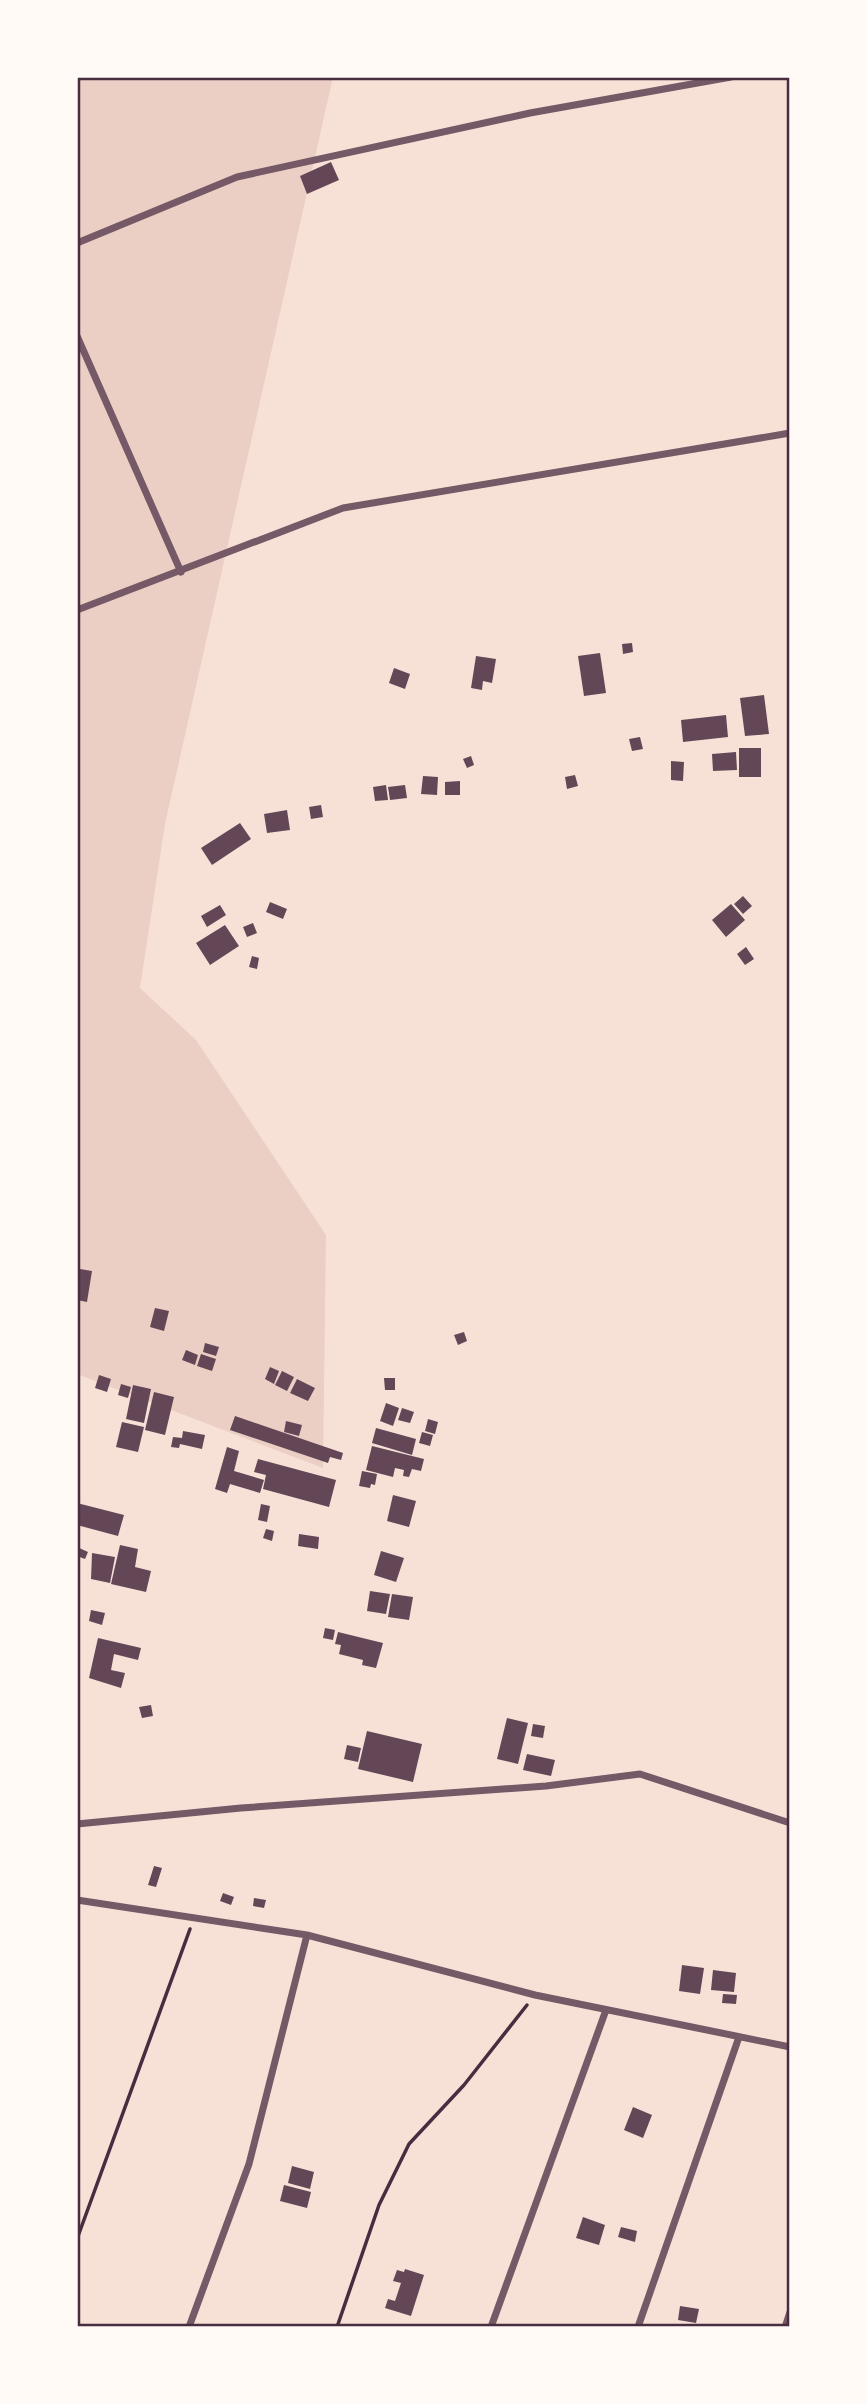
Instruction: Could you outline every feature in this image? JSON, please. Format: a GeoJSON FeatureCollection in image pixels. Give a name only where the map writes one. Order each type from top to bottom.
{"type":"FeatureCollection","features":[{"type":"Feature","properties":{"kind":"street"},"geometry":{"type":"LineString","coordinates":[[77,243],[237,177],[530,113],[731,77]]}},
{"type":"Feature","properties":{"kind":"street"},"geometry":{"type":"LineString","coordinates":[[77,336],[181,572]]}},
{"type":"Feature","properties":{"kind":"street"},"geometry":{"type":"LineString","coordinates":[[77,610],[343,508],[790,433]]}},
{"type":"Feature","properties":{"kind":"street"},"geometry":{"type":"LineString","coordinates":[[77,1824],[241,1808],[547,1786],[639,1774],[790,1823]]}},
{"type":"Feature","properties":{"kind":"street"},"geometry":{"type":"LineString","coordinates":[[77,1900],[307,1935],[535,1995],[790,2047]]}},
{"type":"Feature","properties":{"kind":"street"},"geometry":{"type":"LineString","coordinates":[[189,2327],[249,2164],[307,1935]]}},
{"type":"Feature","properties":{"kind":"street"},"geometry":{"type":"LineString","coordinates":[[491,2327],[606,2010]]}},
{"type":"Feature","properties":{"kind":"street"},"geometry":{"type":"LineString","coordinates":[[638,2327],[739,2037]]}},
{"type":"Feature","properties":{"kind":"street"},"geometry":{"type":"LineString","coordinates":[[785,2327],[790,2312]]}},
{"type":"Feature","properties":{"kind":"path"},"geometry":{"type":"LineString","coordinates":[[77,2239],[194,1918]]}},
{"type":"Feature","properties":{"kind":"path"},"geometry":{"type":"LineString","coordinates":[[337,2327],[379,2205],[408,2144],[464,2085],[535,1995]]}},
{"type":"Feature","properties":{"kind":"shaded area"},"geometry":{"type":"Polygon","coordinates":[[[77,77],[333,77],[165,824],[140,988],[196,1040],[326,1235],[323,1468],[77,1374],[77,77]]]}},
{"type":"Feature","properties":{"kind":"building"},"geometry":{"type":"Polygon","coordinates":[[[331,162],[339,180],[307,194],[300,176],[331,162]]]}},
{"type":"Feature","properties":{"kind":"building"},"geometry":{"type":"Polygon","coordinates":[[[632,643],[633,652],[623,654],[622,644],[632,643]]]}},
{"type":"Feature","properties":{"kind":"building"},"geometry":{"type":"Polygon","coordinates":[[[600,653],[606,693],[584,696],[578,656],[600,653]]]}},
{"type":"Feature","properties":{"kind":"building"},"geometry":{"type":"Polygon","coordinates":[[[476,656],[496,659],[492,683],[483,681],[482,690],[471,688],[476,656]]]}},
{"type":"Feature","properties":{"kind":"building"},"geometry":{"type":"Polygon","coordinates":[[[394,668],[410,674],[405,689],[389,683],[394,668]]]}},
{"type":"Feature","properties":{"kind":"building"},"geometry":{"type":"Polygon","coordinates":[[[764,695],[769,734],[745,736],[740,698],[764,695]]]}},
{"type":"Feature","properties":{"kind":"building"},"geometry":{"type":"Polygon","coordinates":[[[726,715],[728,737],[683,742],[681,720],[726,715]]]}},
{"type":"Feature","properties":{"kind":"building"},"geometry":{"type":"Polygon","coordinates":[[[640,737],[643,749],[632,751],[629,739],[640,737]]]}},
{"type":"Feature","properties":{"kind":"building"},"geometry":{"type":"Polygon","coordinates":[[[739,748],[761,748],[761,777],[739,777],[739,748]]]}},
{"type":"Feature","properties":{"kind":"building"},"geometry":{"type":"Polygon","coordinates":[[[736,752],[737,770],[713,771],[712,754],[736,752]]]}},
{"type":"Feature","properties":{"kind":"building"},"geometry":{"type":"Polygon","coordinates":[[[471,756],[474,765],[467,768],[463,759],[471,756]]]}},
{"type":"Feature","properties":{"kind":"building"},"geometry":{"type":"Polygon","coordinates":[[[671,761],[684,762],[683,781],[671,780],[671,761]]]}},
{"type":"Feature","properties":{"kind":"building"},"geometry":{"type":"Polygon","coordinates":[[[575,775],[578,786],[567,789],[565,777],[575,775]]]}},
{"type":"Feature","properties":{"kind":"building"},"geometry":{"type":"Polygon","coordinates":[[[423,776],[438,777],[437,795],[421,794],[423,776]]]}},
{"type":"Feature","properties":{"kind":"building"},"geometry":{"type":"Polygon","coordinates":[[[460,781],[460,795],[445,795],[445,782],[460,781]]]}},
{"type":"Feature","properties":{"kind":"building"},"geometry":{"type":"Polygon","coordinates":[[[386,785],[388,800],[375,801],[373,787],[386,785]]]}},
{"type":"Feature","properties":{"kind":"building"},"geometry":{"type":"Polygon","coordinates":[[[405,785],[407,798],[390,800],[388,787],[405,785]]]}},
{"type":"Feature","properties":{"kind":"building"},"geometry":{"type":"Polygon","coordinates":[[[321,805],[323,817],[311,819],[309,807],[321,805]]]}},
{"type":"Feature","properties":{"kind":"building"},"geometry":{"type":"Polygon","coordinates":[[[287,810],[290,830],[267,833],[264,814],[287,810]]]}},
{"type":"Feature","properties":{"kind":"building"},"geometry":{"type":"Polygon","coordinates":[[[240,823],[251,839],[212,865],[201,848],[240,823]]]}},
{"type":"Feature","properties":{"kind":"building"},"geometry":{"type":"Polygon","coordinates":[[[743,896],[752,906],[743,914],[734,904],[743,896]]]}},
{"type":"Feature","properties":{"kind":"building"},"geometry":{"type":"Polygon","coordinates":[[[270,902],[287,909],[283,919],[266,912],[270,902]]]}},
{"type":"Feature","properties":{"kind":"building"},"geometry":{"type":"Polygon","coordinates":[[[731,904],[745,920],[726,937],[712,920],[731,904]]]}},
{"type":"Feature","properties":{"kind":"building"},"geometry":{"type":"Polygon","coordinates":[[[220,905],[226,915],[207,927],[201,916],[220,905]]]}},
{"type":"Feature","properties":{"kind":"building"},"geometry":{"type":"Polygon","coordinates":[[[253,923],[257,933],[247,937],[243,927],[253,923]]]}},
{"type":"Feature","properties":{"kind":"building"},"geometry":{"type":"Polygon","coordinates":[[[225,925],[239,946],[210,965],[196,943],[225,925]]]}},
{"type":"Feature","properties":{"kind":"building"},"geometry":{"type":"Polygon","coordinates":[[[746,947],[754,959],[745,965],[737,954],[746,947]]]}},
{"type":"Feature","properties":{"kind":"building"},"geometry":{"type":"Polygon","coordinates":[[[252,956],[259,958],[257,969],[249,967],[252,956]]]}},
{"type":"Feature","properties":{"kind":"building"},"geometry":{"type":"Polygon","coordinates":[[[80,1269],[92,1271],[87,1302],[77,1300],[77,1274],[80,1269]]]}},
{"type":"Feature","properties":{"kind":"building"},"geometry":{"type":"Polygon","coordinates":[[[155,1308],[169,1311],[164,1331],[150,1327],[155,1308]]]}},
{"type":"Feature","properties":{"kind":"building"},"geometry":{"type":"Polygon","coordinates":[[[464,1332],[467,1341],[458,1345],[454,1335],[464,1332]]]}},
{"type":"Feature","properties":{"kind":"building"},"geometry":{"type":"Polygon","coordinates":[[[205,1343],[219,1347],[216,1356],[203,1352],[205,1343]]]}},
{"type":"Feature","properties":{"kind":"building"},"geometry":{"type":"Polygon","coordinates":[[[186,1350],[198,1355],[195,1365],[182,1360],[186,1350]]]}},
{"type":"Feature","properties":{"kind":"building"},"geometry":{"type":"Polygon","coordinates":[[[201,1354],[216,1359],[212,1371],[197,1366],[201,1354]]]}},
{"type":"Feature","properties":{"kind":"building"},"geometry":{"type":"Polygon","coordinates":[[[270,1367],[279,1371],[274,1384],[265,1379],[270,1367]]]}},
{"type":"Feature","properties":{"kind":"building"},"geometry":{"type":"Polygon","coordinates":[[[282,1371],[294,1377],[287,1391],[275,1385],[282,1371]]]}},
{"type":"Feature","properties":{"kind":"building"},"geometry":{"type":"Polygon","coordinates":[[[99,1375],[111,1379],[107,1392],[95,1388],[99,1375]]]}},
{"type":"Feature","properties":{"kind":"building"},"geometry":{"type":"Polygon","coordinates":[[[384,1378],[395,1378],[395,1390],[385,1390],[384,1378]]]}},
{"type":"Feature","properties":{"kind":"building"},"geometry":{"type":"Polygon","coordinates":[[[297,1379],[315,1388],[308,1401],[290,1393],[297,1379]]]}},
{"type":"Feature","properties":{"kind":"building"},"geometry":{"type":"Polygon","coordinates":[[[121,1384],[131,1387],[128,1398],[118,1395],[121,1384]]]}},
{"type":"Feature","properties":{"kind":"building"},"geometry":{"type":"Polygon","coordinates":[[[133,1385],[151,1389],[144,1423],[126,1419],[133,1385]]]}},
{"type":"Feature","properties":{"kind":"building"},"geometry":{"type":"Polygon","coordinates":[[[154,1392],[174,1397],[165,1435],[145,1430],[154,1392]]]}},
{"type":"Feature","properties":{"kind":"building"},"geometry":{"type":"Polygon","coordinates":[[[386,1403],[399,1408],[393,1426],[380,1421],[386,1403]]]}},
{"type":"Feature","properties":{"kind":"building"},"geometry":{"type":"Polygon","coordinates":[[[402,1408],[414,1412],[410,1423],[398,1420],[402,1408]]]}},
{"type":"Feature","properties":{"kind":"building"},"geometry":{"type":"Polygon","coordinates":[[[235,1416],[343,1453],[341,1460],[330,1457],[328,1463],[230,1430],[235,1416]]]}},
{"type":"Feature","properties":{"kind":"building"},"geometry":{"type":"Polygon","coordinates":[[[428,1419],[438,1422],[435,1434],[425,1431],[428,1419]]]}},
{"type":"Feature","properties":{"kind":"building"},"geometry":{"type":"Polygon","coordinates":[[[286,1421],[302,1425],[299,1436],[284,1432],[286,1421]]]}},
{"type":"Feature","properties":{"kind":"building"},"geometry":{"type":"Polygon","coordinates":[[[122,1422],[144,1427],[138,1452],[116,1447],[122,1422]]]}},
{"type":"Feature","properties":{"kind":"building"},"geometry":{"type":"Polygon","coordinates":[[[376,1428],[416,1439],[412,1455],[372,1443],[376,1428]]]}},
{"type":"Feature","properties":{"kind":"building"},"geometry":{"type":"Polygon","coordinates":[[[183,1431],[205,1435],[202,1449],[180,1444],[179,1448],[171,1447],[173,1437],[182,1438],[183,1431]]]}},
{"type":"Feature","properties":{"kind":"building"},"geometry":{"type":"Polygon","coordinates":[[[422,1432],[433,1435],[430,1446],[419,1443],[422,1432]]]}},
{"type":"Feature","properties":{"kind":"building"},"geometry":{"type":"Polygon","coordinates":[[[372,1446],[424,1459],[421,1471],[412,1469],[409,1477],[403,1476],[404,1470],[395,1468],[393,1477],[366,1470],[372,1446]]]}},
{"type":"Feature","properties":{"kind":"building"},"geometry":{"type":"Polygon","coordinates":[[[227,1447],[239,1451],[234,1471],[264,1480],[260,1493],[230,1484],[227,1493],[215,1489],[227,1447]]]}},
{"type":"Feature","properties":{"kind":"building"},"geometry":{"type":"Polygon","coordinates":[[[258,1459],[336,1480],[329,1507],[263,1489],[266,1475],[254,1472],[258,1459]]]}},
{"type":"Feature","properties":{"kind":"building"},"geometry":{"type":"Polygon","coordinates":[[[362,1471],[377,1474],[375,1485],[371,1484],[370,1488],[359,1486],[362,1471]]]}},
{"type":"Feature","properties":{"kind":"building"},"geometry":{"type":"Polygon","coordinates":[[[393,1495],[416,1501],[409,1527],[387,1521],[393,1495]]]}},
{"type":"Feature","properties":{"kind":"building"},"geometry":{"type":"Polygon","coordinates":[[[77,1503],[124,1515],[118,1536],[77,1525],[77,1503]]]}},
{"type":"Feature","properties":{"kind":"building"},"geometry":{"type":"Polygon","coordinates":[[[261,1504],[270,1506],[267,1522],[258,1520],[261,1504]]]}},
{"type":"Feature","properties":{"kind":"building"},"geometry":{"type":"Polygon","coordinates":[[[266,1529],[274,1531],[272,1541],[263,1538],[266,1529]]]}},
{"type":"Feature","properties":{"kind":"building"},"geometry":{"type":"Polygon","coordinates":[[[299,1534],[319,1537],[318,1549],[298,1546],[299,1534]]]}},
{"type":"Feature","properties":{"kind":"building"},"geometry":{"type":"Polygon","coordinates":[[[120,1545],[138,1549],[135,1567],[151,1571],[146,1592],[111,1584],[120,1545]]]}},
{"type":"Feature","properties":{"kind":"building"},"geometry":{"type":"Polygon","coordinates":[[[77,1547],[88,1552],[85,1559],[77,1556],[77,1547]]]}},
{"type":"Feature","properties":{"kind":"building"},"geometry":{"type":"Polygon","coordinates":[[[381,1551],[404,1558],[396,1582],[374,1575],[381,1551]]]}},
{"type":"Feature","properties":{"kind":"building"},"geometry":{"type":"Polygon","coordinates":[[[92,1553],[115,1557],[110,1583],[91,1579],[92,1553]]]}},
{"type":"Feature","properties":{"kind":"building"},"geometry":{"type":"Polygon","coordinates":[[[370,1591],[390,1594],[386,1614],[367,1611],[370,1591]]]}},
{"type":"Feature","properties":{"kind":"building"},"geometry":{"type":"Polygon","coordinates":[[[392,1594],[413,1597],[409,1620],[388,1617],[392,1594]]]}},
{"type":"Feature","properties":{"kind":"building"},"geometry":{"type":"Polygon","coordinates":[[[91,1610],[105,1613],[102,1625],[89,1621],[91,1610]]]}},
{"type":"Feature","properties":{"kind":"building"},"geometry":{"type":"Polygon","coordinates":[[[325,1628],[335,1630],[333,1640],[323,1638],[325,1628]]]}},
{"type":"Feature","properties":{"kind":"building"},"geometry":{"type":"Polygon","coordinates":[[[338,1632],[383,1643],[376,1668],[362,1665],[363,1660],[339,1654],[341,1645],[335,1644],[338,1632]]]}},
{"type":"Feature","properties":{"kind":"building"},"geometry":{"type":"Polygon","coordinates":[[[98,1638],[141,1648],[138,1660],[114,1654],[111,1670],[125,1673],[121,1688],[89,1678],[98,1638]]]}},
{"type":"Feature","properties":{"kind":"building"},"geometry":{"type":"Polygon","coordinates":[[[151,1705],[153,1716],[142,1718],[139,1707],[151,1705]]]}},
{"type":"Feature","properties":{"kind":"building"},"geometry":{"type":"Polygon","coordinates":[[[507,1718],[528,1723],[518,1764],[497,1759],[507,1718]]]}},
{"type":"Feature","properties":{"kind":"building"},"geometry":{"type":"Polygon","coordinates":[[[533,1724],[545,1726],[543,1738],[531,1736],[533,1724]]]}},
{"type":"Feature","properties":{"kind":"building"},"geometry":{"type":"Polygon","coordinates":[[[367,1731],[422,1744],[413,1782],[358,1769],[367,1731]]]}},
{"type":"Feature","properties":{"kind":"building"},"geometry":{"type":"Polygon","coordinates":[[[347,1745],[361,1748],[358,1762],[344,1759],[347,1745]]]}},
{"type":"Feature","properties":{"kind":"building"},"geometry":{"type":"Polygon","coordinates":[[[527,1754],[555,1760],[551,1776],[523,1770],[527,1754]]]}},
{"type":"Feature","properties":{"kind":"building"},"geometry":{"type":"Polygon","coordinates":[[[154,1866],[162,1868],[156,1887],[148,1885],[154,1866]]]}},
{"type":"Feature","properties":{"kind":"building"},"geometry":{"type":"Polygon","coordinates":[[[223,1893],[234,1897],[231,1905],[220,1901],[223,1893]]]}},
{"type":"Feature","properties":{"kind":"building"},"geometry":{"type":"Polygon","coordinates":[[[254,1898],[266,1900],[264,1908],[253,1906],[254,1898]]]}},
{"type":"Feature","properties":{"kind":"building"},"geometry":{"type":"Polygon","coordinates":[[[682,1965],[704,1968],[700,1994],[679,1991],[682,1965]]]}},
{"type":"Feature","properties":{"kind":"building"},"geometry":{"type":"Polygon","coordinates":[[[713,1970],[736,1973],[734,1992],[711,1990],[713,1970]]]}},
{"type":"Feature","properties":{"kind":"building"},"geometry":{"type":"Polygon","coordinates":[[[723,1994],[737,1995],[736,2004],[722,2003],[723,1994]]]}},
{"type":"Feature","properties":{"kind":"building"},"geometry":{"type":"Polygon","coordinates":[[[633,2107],[652,2115],[643,2138],[624,2130],[633,2107]]]}},
{"type":"Feature","properties":{"kind":"building"},"geometry":{"type":"Polygon","coordinates":[[[292,2166],[314,2172],[310,2189],[288,2183],[292,2166]]]}},
{"type":"Feature","properties":{"kind":"building"},"geometry":{"type":"Polygon","coordinates":[[[284,2185],[311,2192],[307,2208],[280,2201],[284,2185]]]}},
{"type":"Feature","properties":{"kind":"building"},"geometry":{"type":"Polygon","coordinates":[[[583,2217],[605,2225],[599,2245],[576,2238],[583,2217]]]}},
{"type":"Feature","properties":{"kind":"building"},"geometry":{"type":"Polygon","coordinates":[[[621,2227],[637,2231],[635,2242],[618,2237],[621,2227]]]}},
{"type":"Feature","properties":{"kind":"building"},"geometry":{"type":"Polygon","coordinates":[[[405,2269],[424,2275],[411,2316],[385,2308],[388,2299],[395,2301],[401,2283],[393,2281],[397,2270],[404,2272],[405,2269]]]}},
{"type":"Feature","properties":{"kind":"building"},"geometry":{"type":"Polygon","coordinates":[[[680,2306],[699,2309],[696,2323],[678,2320],[680,2306]]]}}]}
